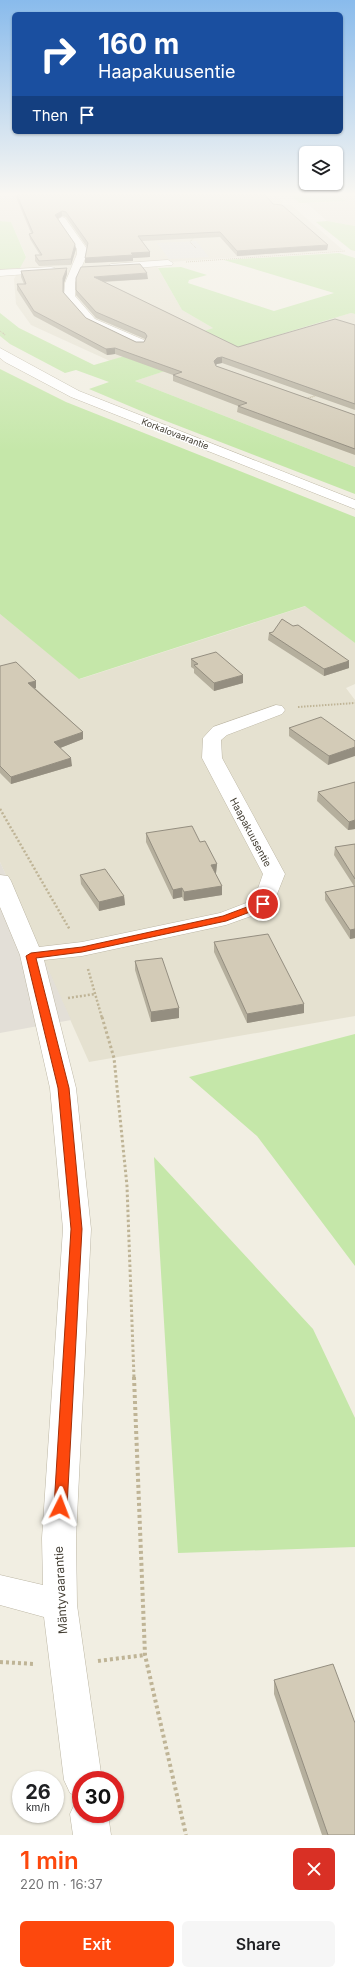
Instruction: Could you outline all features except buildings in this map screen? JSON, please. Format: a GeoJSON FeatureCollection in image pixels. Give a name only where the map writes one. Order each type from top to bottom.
{"type":"FeatureCollection","features":[{"type":"Feature","properties":{"kind":"street"},"geometry":{"type":"LineString","coordinates":[[71,281],[69,296],[91,321],[140,343]]}},
{"type":"Feature","properties":{"kind":"street","name":"Korkalovaarantie"},"geometry":{"type":"LineString","coordinates":[[0,352],[9,359],[75,394],[355,506]]}},
{"type":"Feature","properties":{"kind":"street","name":"Haapakuusentie"},"geometry":{"type":"LineString","coordinates":[[31,956],[82,949],[226,918],[263,904],[274,874],[212,758],[212,738],[220,731],[276,710]]}},
{"type":"Feature","properties":{"kind":"street","name":"Mäntyvaarantie"},"geometry":{"type":"LineString","coordinates":[[0,881],[31,956],[63,1088],[76,1229],[59,1538],[60,1604],[82,1771]]}},
{"type":"Feature","properties":{"kind":"street"},"geometry":{"type":"LineString","coordinates":[[0,1590],[60,1604]]}},
{"type":"Feature","properties":{"kind":"street"},"geometry":{"type":"LineString","coordinates":[[90,1823],[92,1835]]}},
{"type":"Feature","properties":{"kind":"path"},"geometry":{"type":"LineString","coordinates":[[306,399],[320,394]]}},
{"type":"Feature","properties":{"kind":"path"},"geometry":{"type":"LineString","coordinates":[[276,710],[301,706],[355,703]]}},
{"type":"Feature","properties":{"kind":"path"},"geometry":{"type":"LineString","coordinates":[[0,809],[82,949],[114,1058],[127,1186],[144,1655],[186,1835]]}},
{"type":"Feature","properties":{"kind":"path"},"geometry":{"type":"LineString","coordinates":[[0,818],[5,817]]}},
{"type":"Feature","properties":{"kind":"shaded area"},"geometry":{"type":"Polygon","coordinates":[[[14,281],[165,281],[182,310],[213,328],[110,361],[31,325],[16,304],[14,281]]]}},
{"type":"Feature","properties":{"kind":"shaded area"},"geometry":{"type":"Polygon","coordinates":[[[351,313],[355,314],[355,467],[135,381],[205,357],[351,313]]]}},
{"type":"Feature","properties":{"kind":"shaded area"},"geometry":{"type":"Polygon","coordinates":[[[306,606],[355,643],[355,684],[346,688],[355,700],[355,1016],[89,1062],[0,862],[0,614],[80,679],[306,606]]]}},
{"type":"Feature","properties":{"kind":"shaded area"},"geometry":{"type":"Polygon","coordinates":[[[0,862],[71,1020],[0,1033],[0,862]]]}},
{"type":"Feature","properties":{"kind":"green space"},"geometry":{"type":"Polygon","coordinates":[[[165,281],[189,281],[188,283],[274,311],[334,293],[293,281],[355,281],[355,314],[351,313],[205,357],[164,344],[213,328],[182,310],[165,281]]]}},
{"type":"Feature","properties":{"kind":"green space"},"geometry":{"type":"Polygon","coordinates":[[[0,313],[19,328],[94,365],[145,350],[183,365],[135,381],[355,467],[355,494],[153,416],[89,389],[109,382],[76,370],[65,373],[10,344],[0,336],[0,313]]]}},
{"type":"Feature","properties":{"kind":"green space"},"geometry":{"type":"Polygon","coordinates":[[[0,369],[66,402],[355,517],[355,643],[305,606],[79,679],[0,614],[0,369]]]}},
{"type":"Feature","properties":{"kind":"green space"},"geometry":{"type":"Polygon","coordinates":[[[355,1034],[355,1266],[257,1136],[189,1077],[355,1034]]]}},
{"type":"Feature","properties":{"kind":"green space"},"geometry":{"type":"Polygon","coordinates":[[[154,1157],[313,1329],[355,1418],[355,1547],[178,1553],[154,1157]]]}},
{"type":"Feature","properties":{"kind":"route"},"geometry":{"type":"LineString","coordinates":[[60,1507],[76,1229],[63,1088],[31,956],[82,949],[226,918],[263,904]]}}]}
